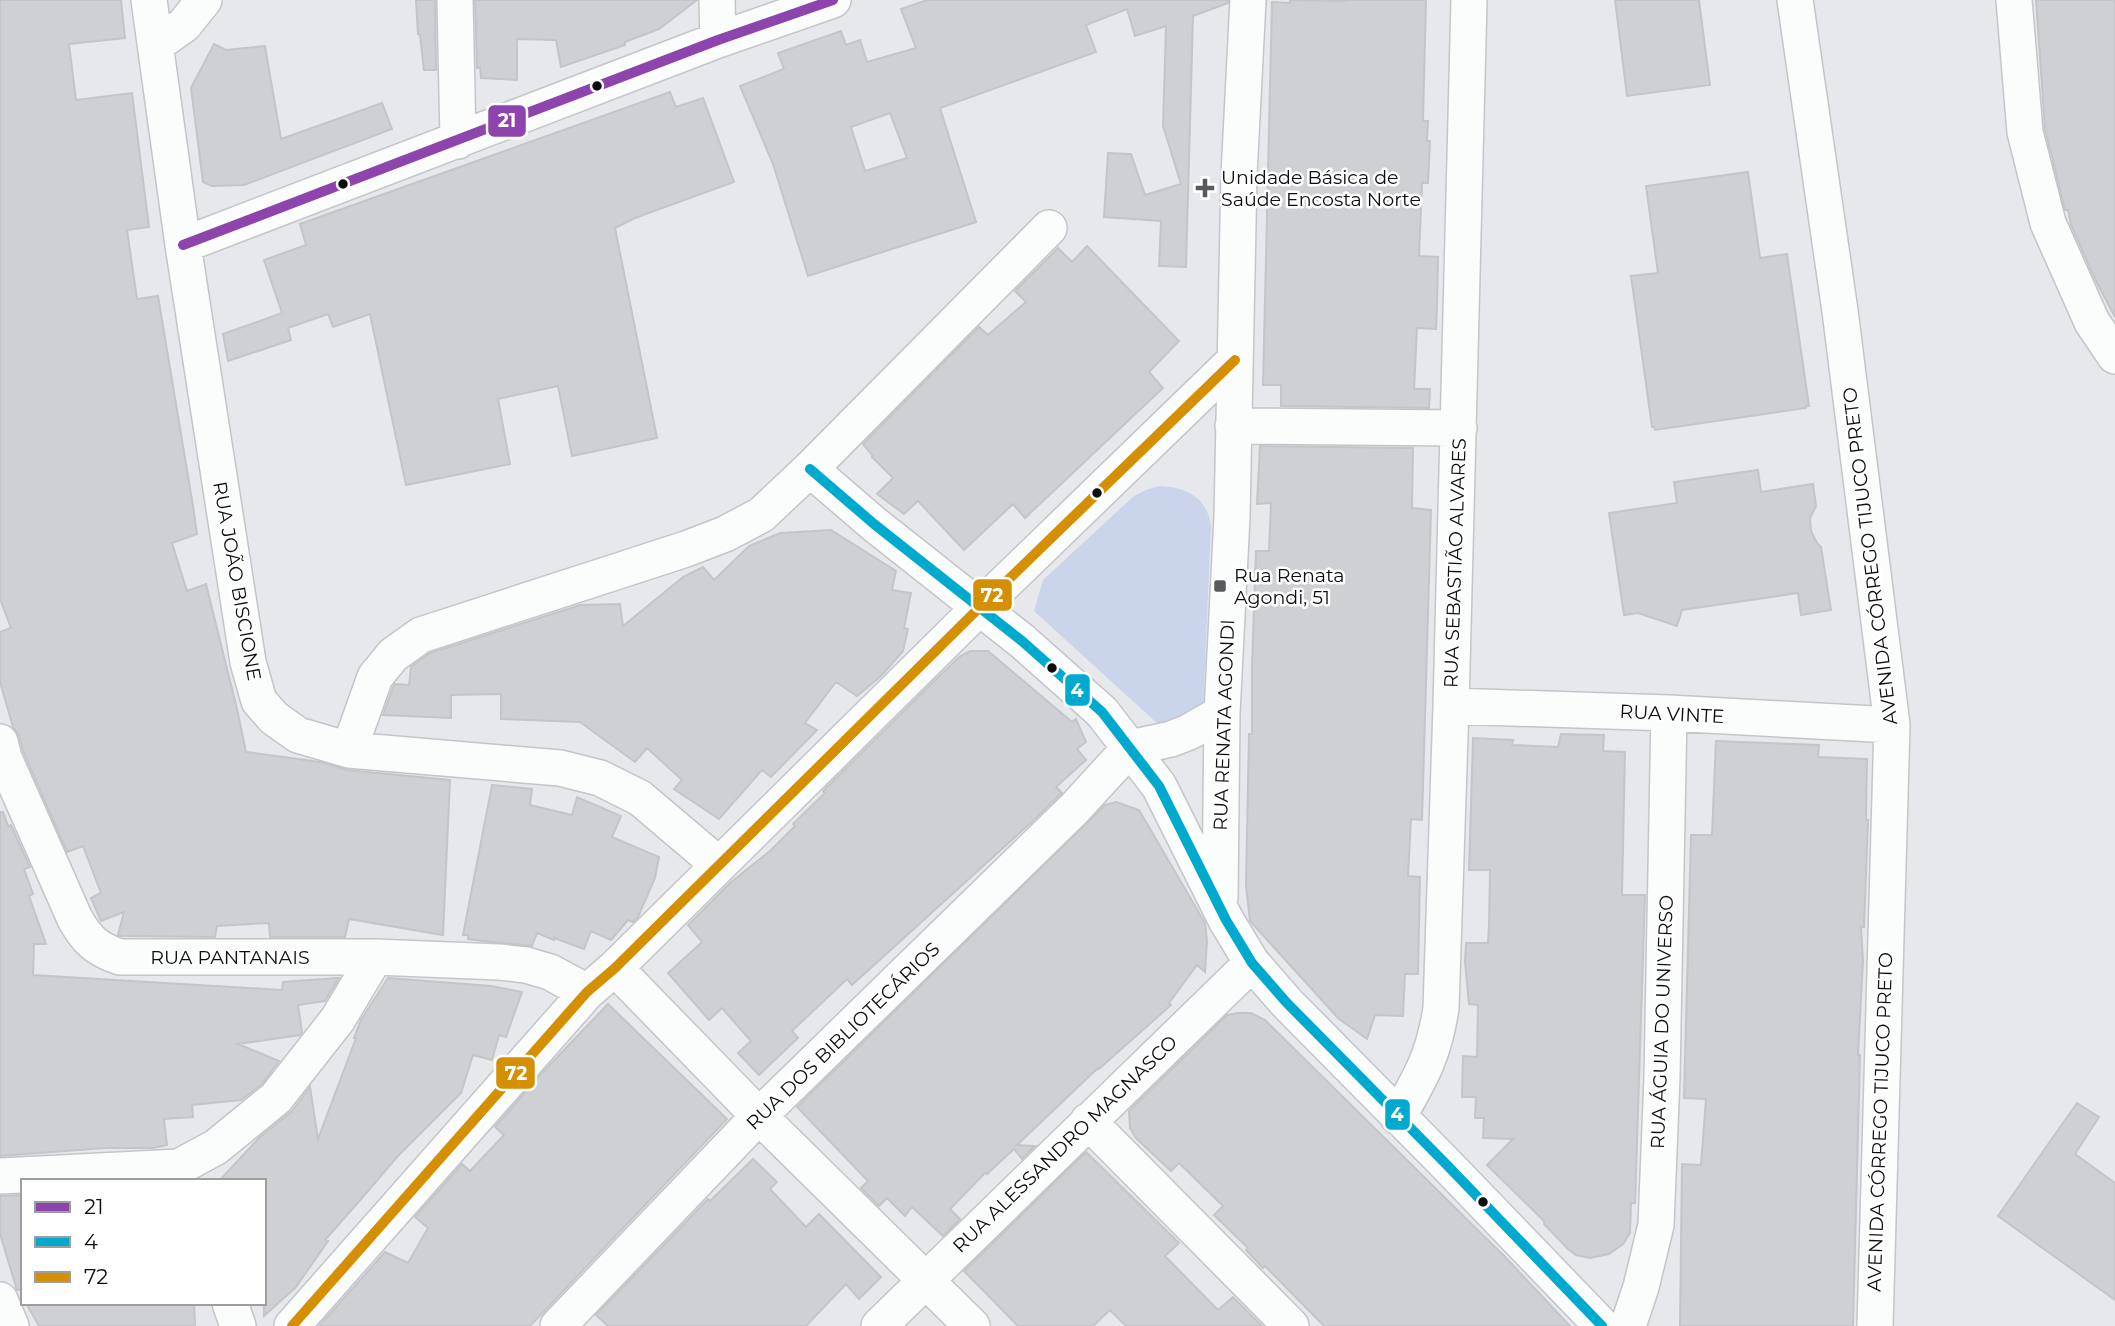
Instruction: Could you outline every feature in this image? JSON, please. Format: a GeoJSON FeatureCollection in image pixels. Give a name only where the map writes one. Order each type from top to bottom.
{"type":"FeatureCollection","features":[{"type":"Feature","properties":{"kind":"street","name":"RUA JOÃO BISCIONE"},"geometry":{"type":"LineString","coordinates":[[149,0],[183,245],[248,662],[259,701],[274,718],[298,735],[349,750],[560,768],[600,778],[640,797],[719,864]]}},
{"type":"Feature","properties":{"kind":"street"},"geometry":{"type":"LineString","coordinates":[[157,44],[184,25],[204,0]]}},
{"type":"Feature","properties":{"kind":"street"},"geometry":{"type":"LineString","coordinates":[[455,0],[458,141]]}},
{"type":"Feature","properties":{"kind":"street"},"geometry":{"type":"LineString","coordinates":[[717,0],[718,40]]}},
{"type":"Feature","properties":{"kind":"street"},"geometry":{"type":"LineString","coordinates":[[183,245],[718,40],[833,0]]}},
{"type":"Feature","properties":{"kind":"street","name":"RUA RENATA AGONDI"},"geometry":{"type":"LineString","coordinates":[[1219,904],[1222,713],[1232,517],[1238,175],[1248,0]]}},
{"type":"Feature","properties":{"kind":"street","name":"RUA SEBASTIÃO ALVARES"},"geometry":{"type":"LineString","coordinates":[[1398,1117],[1427,1066],[1437,1036],[1441,1008],[1469,0]]}},
{"type":"Feature","properties":{"kind":"street","name":"AVENIDA CÓRREGO TIJUCO PRETO"},"geometry":{"type":"LineString","coordinates":[[1796,0],[1840,311],[1892,725],[1875,1326]]}},
{"type":"Feature","properties":{"kind":"street"},"geometry":{"type":"LineString","coordinates":[[2014,0],[2025,132],[2048,223],[2092,322],[2115,356]]}},
{"type":"Feature","properties":{"kind":"street"},"geometry":{"type":"LineString","coordinates":[[349,750],[375,677],[393,655],[421,635],[687,549],[725,534],[761,515],[1049,228]]}},
{"type":"Feature","properties":{"kind":"street"},"geometry":{"type":"LineString","coordinates":[[292,1326],[587,992],[615,968],[980,607],[1235,360]]}},
{"type":"Feature","properties":{"kind":"street"},"geometry":{"type":"LineString","coordinates":[[1233,426],[1459,428]]}},
{"type":"Feature","properties":{"kind":"street"},"geometry":{"type":"LineString","coordinates":[[810,469],[874,524],[980,607],[1102,712],[1159,786],[1226,919],[1252,963],[1286,1002],[1602,1326]]}},
{"type":"Feature","properties":{"kind":"street","name":"RUA VINTE"},"geometry":{"type":"LineString","coordinates":[[1451,706],[1670,713],[1892,725]]}},
{"type":"Feature","properties":{"kind":"street"},"geometry":{"type":"LineString","coordinates":[[1130,748],[1171,739],[1222,713]]}},
{"type":"Feature","properties":{"kind":"street","name":"RUA ÁGUIA DO UNIVERSO"},"geometry":{"type":"LineString","coordinates":[[1628,1326],[1641,1287],[1656,1225],[1670,713]]}},
{"type":"Feature","properties":{"kind":"street","name":"RUA PANTANAIS"},"geometry":{"type":"LineString","coordinates":[[0,742],[4,758],[75,919],[84,935],[101,950],[120,957],[375,957],[499,962],[526,965],[550,972],[587,992]]}},
{"type":"Feature","properties":{"kind":"street","name":"RUA DOS BIBLIOTECÁRIOS"},"geometry":{"type":"LineString","coordinates":[[558,1326],[759,1116],[1074,809],[1130,748]]}},
{"type":"Feature","properties":{"kind":"street"},"geometry":{"type":"LineString","coordinates":[[0,1176],[182,1174],[276,1098],[338,1019],[375,957]]}},
{"type":"Feature","properties":{"kind":"street","name":"RUA ALESSANDRO MAGNASCO"},"geometry":{"type":"LineString","coordinates":[[879,1326],[1252,963]]}},
{"type":"Feature","properties":{"kind":"street"},"geometry":{"type":"LineString","coordinates":[[615,968],[759,1116],[972,1326]]}},
{"type":"Feature","properties":{"kind":"street"},"geometry":{"type":"LineString","coordinates":[[1088,1121],[1290,1326]]}},
{"type":"Feature","properties":{"kind":"street"},"geometry":{"type":"LineString","coordinates":[[0,1300],[11,1326]]}},
{"type":"Feature","properties":{"kind":"street"},"geometry":{"type":"LineString","coordinates":[[231,1305],[238,1326]]}},
{"type":"Feature","properties":{"kind":"shaded area"},"geometry":{"type":"Polygon","coordinates":[[[1159,486],[1186,491],[1194,496],[1205,508],[1211,526],[1203,711],[1180,744],[1034,611],[1043,580],[1134,496],[1159,486]]]}},
{"type":"Feature","properties":{"kind":"building"},"geometry":{"type":"Polygon","coordinates":[[[0,0],[121,0],[125,38],[69,44],[76,100],[132,93],[149,227],[127,230],[137,299],[158,296],[193,506],[197,534],[172,543],[187,591],[206,584],[246,752],[320,762],[347,770],[450,780],[443,935],[349,919],[345,937],[270,937],[269,923],[217,926],[215,937],[121,936],[118,935],[124,912],[101,921],[91,898],[101,893],[83,846],[67,852],[13,727],[0,682],[0,632],[11,628],[0,599],[0,0]]]}},
{"type":"Feature","properties":{"kind":"building"},"geometry":{"type":"Polygon","coordinates":[[[416,0],[435,0],[436,70],[424,70],[416,0]]]}},
{"type":"Feature","properties":{"kind":"building"},"geometry":{"type":"Polygon","coordinates":[[[475,0],[697,0],[659,29],[625,42],[625,45],[561,67],[556,40],[517,39],[517,80],[481,78],[480,67],[477,68],[475,0]]]}},
{"type":"Feature","properties":{"kind":"building"},"geometry":{"type":"Polygon","coordinates":[[[927,0],[1228,0],[1228,3],[1193,16],[1186,267],[1159,266],[1161,221],[1104,217],[1108,153],[1131,154],[1145,195],[1181,184],[1163,126],[1166,26],[1135,36],[1127,9],[1086,25],[1096,52],[940,108],[976,222],[808,276],[773,164],[740,86],[784,69],[778,53],[841,31],[846,45],[860,40],[867,62],[916,48],[901,9],[927,0]],[[890,113],[851,127],[865,171],[907,158],[890,113]]]}},
{"type":"Feature","properties":{"kind":"building"},"geometry":{"type":"Polygon","coordinates":[[[1290,0],[1426,0],[1423,121],[1428,121],[1427,141],[1430,141],[1428,183],[1422,183],[1419,256],[1438,257],[1437,307],[1436,329],[1417,328],[1414,389],[1430,389],[1429,408],[1281,406],[1281,385],[1263,385],[1272,2],[1290,3],[1290,0]]]}},
{"type":"Feature","properties":{"kind":"building"},"geometry":{"type":"Polygon","coordinates":[[[1615,0],[1699,0],[1710,85],[1627,96],[1615,0]]]}},
{"type":"Feature","properties":{"kind":"building"},"geometry":{"type":"Polygon","coordinates":[[[2036,0],[2115,0],[2115,317],[2071,225],[2068,210],[2065,210],[2045,129],[2036,0]]]}},
{"type":"Feature","properties":{"kind":"building"},"geometry":{"type":"Polygon","coordinates":[[[214,44],[226,50],[265,46],[281,139],[382,103],[392,129],[244,185],[212,186],[203,182],[191,88],[214,44]]]}},
{"type":"Feature","properties":{"kind":"building"},"geometry":{"type":"Polygon","coordinates":[[[670,92],[676,107],[703,98],[734,182],[635,218],[615,228],[657,438],[572,456],[558,386],[498,399],[510,464],[406,485],[370,314],[333,327],[328,314],[288,328],[291,340],[228,361],[223,334],[282,313],[264,260],[306,245],[300,224],[670,92]]]}},
{"type":"Feature","properties":{"kind":"building"},"geometry":{"type":"Polygon","coordinates":[[[1748,172],[1760,258],[1787,254],[1809,406],[1655,430],[1652,427],[1631,276],[1658,273],[1646,186],[1748,172]]]}},
{"type":"Feature","properties":{"kind":"building"},"geometry":{"type":"Polygon","coordinates":[[[1087,246],[1179,341],[1149,372],[1163,388],[1025,518],[1013,504],[964,550],[918,501],[904,514],[877,494],[893,478],[863,444],[979,327],[988,335],[1026,302],[1015,291],[1058,248],[1072,262],[1087,246]]]}},
{"type":"Feature","properties":{"kind":"building"},"geometry":{"type":"Polygon","coordinates":[[[1260,446],[1413,448],[1412,508],[1431,510],[1422,820],[1411,819],[1408,876],[1420,877],[1418,974],[1405,974],[1403,1016],[1375,1015],[1367,1039],[1338,1018],[1250,921],[1246,886],[1256,551],[1269,551],[1271,503],[1257,504],[1260,446]]]}},
{"type":"Feature","properties":{"kind":"building"},"geometry":{"type":"Polygon","coordinates":[[[1758,470],[1761,492],[1813,484],[1816,506],[1810,518],[1811,531],[1821,547],[1831,610],[1801,615],[1798,593],[1682,610],[1677,626],[1638,613],[1624,615],[1609,513],[1677,503],[1674,482],[1758,470]]]}},
{"type":"Feature","properties":{"kind":"building"},"geometry":{"type":"Polygon","coordinates":[[[831,530],[896,571],[892,590],[911,593],[904,628],[908,629],[903,651],[882,675],[857,696],[836,682],[805,723],[817,730],[771,777],[762,770],[719,819],[674,789],[682,780],[647,748],[635,762],[580,722],[501,719],[501,694],[451,695],[451,718],[383,715],[395,684],[409,685],[411,667],[430,653],[580,605],[620,604],[623,626],[683,577],[703,567],[714,580],[749,546],[780,533],[831,530]]]}},
{"type":"Feature","properties":{"kind":"building"},"geometry":{"type":"Polygon","coordinates":[[[970,651],[988,651],[1072,722],[1076,719],[1086,742],[1077,749],[1086,760],[1056,787],[1062,793],[1035,819],[852,985],[847,979],[792,1031],[798,1038],[759,1075],[738,1053],[751,1041],[722,1008],[709,1020],[668,973],[702,942],[688,925],[730,883],[770,851],[825,793],[823,791],[959,657],[970,651]]]}},
{"type":"Feature","properties":{"kind":"building"},"geometry":{"type":"Polygon","coordinates":[[[1561,734],[1604,735],[1603,751],[1625,752],[1622,895],[1645,895],[1635,1203],[1631,1203],[1630,1233],[1623,1244],[1609,1254],[1590,1258],[1576,1255],[1568,1249],[1544,1221],[1487,1165],[1513,1139],[1483,1138],[1484,1118],[1475,1118],[1476,1097],[1462,1097],[1463,1056],[1477,1057],[1478,1005],[1469,1004],[1466,943],[1488,943],[1489,924],[1490,870],[1469,870],[1473,738],[1513,740],[1512,745],[1558,747],[1561,734]]]}},
{"type":"Feature","properties":{"kind":"building"},"geometry":{"type":"Polygon","coordinates":[[[1716,741],[1819,745],[1818,757],[1867,759],[1868,820],[1864,927],[1861,927],[1863,961],[1858,1055],[1853,1326],[1680,1326],[1682,1164],[1701,1165],[1706,1099],[1684,1098],[1691,835],[1712,835],[1716,741]]]}},
{"type":"Feature","properties":{"kind":"building"},"geometry":{"type":"Polygon","coordinates":[[[492,785],[532,789],[530,805],[572,815],[577,797],[621,816],[612,837],[659,857],[655,878],[638,917],[633,922],[628,920],[611,940],[591,931],[584,949],[537,933],[532,946],[468,939],[468,935],[463,935],[492,785]]]}},
{"type":"Feature","properties":{"kind":"building"},"geometry":{"type":"Polygon","coordinates":[[[1116,802],[1139,810],[1205,923],[1205,972],[1197,965],[1169,1003],[1171,1005],[1098,1068],[1017,1145],[1035,1146],[1022,1159],[1014,1149],[987,1174],[986,1172],[950,1209],[960,1219],[943,1236],[912,1207],[905,1216],[887,1198],[879,1206],[861,1188],[868,1181],[797,1107],[1105,805],[1116,802]]]}},
{"type":"Feature","properties":{"kind":"building"},"geometry":{"type":"Polygon","coordinates":[[[0,812],[3,812],[8,826],[11,825],[30,867],[24,869],[33,894],[29,896],[46,944],[34,944],[33,975],[282,990],[283,982],[339,978],[325,1001],[298,1005],[302,1032],[300,1035],[238,1044],[279,1061],[262,1084],[241,1100],[192,1105],[193,1117],[164,1119],[167,1145],[0,1156],[0,812]]]}},
{"type":"Feature","properties":{"kind":"building"},"geometry":{"type":"Polygon","coordinates":[[[388,978],[491,986],[522,992],[506,1037],[499,1035],[492,1060],[473,1055],[461,1093],[397,1157],[325,1240],[328,1241],[296,1287],[264,1316],[266,1179],[221,1179],[260,1137],[292,1111],[310,1087],[318,1139],[361,1020],[388,978]]]}},
{"type":"Feature","properties":{"kind":"building"},"geometry":{"type":"Polygon","coordinates":[[[608,1004],[727,1119],[530,1326],[319,1326],[385,1252],[408,1263],[428,1228],[415,1217],[462,1164],[470,1171],[504,1135],[495,1127],[608,1004]]]}},
{"type":"Feature","properties":{"kind":"building"},"geometry":{"type":"Polygon","coordinates":[[[1251,1013],[1265,1020],[1506,1258],[1570,1326],[1324,1326],[1265,1266],[1263,1268],[1246,1250],[1248,1248],[1214,1215],[1223,1206],[1179,1163],[1171,1171],[1136,1138],[1130,1128],[1129,1111],[1227,1015],[1251,1013]]]}},
{"type":"Feature","properties":{"kind":"building"},"geometry":{"type":"Polygon","coordinates":[[[2077,1103],[2099,1117],[2075,1154],[2115,1183],[2115,1300],[1998,1216],[2077,1103]]]}},
{"type":"Feature","properties":{"kind":"building"},"geometry":{"type":"Polygon","coordinates":[[[1086,1152],[1179,1243],[1165,1256],[1218,1310],[1233,1297],[1262,1326],[1126,1326],[1110,1310],[1093,1326],[1018,1326],[964,1271],[1086,1152]]]}},
{"type":"Feature","properties":{"kind":"building"},"geometry":{"type":"Polygon","coordinates":[[[753,1159],[777,1182],[770,1189],[806,1227],[819,1214],[881,1277],[859,1299],[846,1284],[806,1326],[608,1326],[596,1315],[708,1199],[710,1201],[753,1159]]]}},
{"type":"Feature","properties":{"kind":"building"},"geometry":{"type":"Polygon","coordinates":[[[21,1195],[21,1289],[17,1290],[0,1234],[0,1196],[21,1195]]]}},
{"type":"Feature","properties":{"kind":"building"},"geometry":{"type":"Polygon","coordinates":[[[27,1305],[194,1305],[195,1326],[39,1326],[27,1305]]]}},
{"type":"Feature","properties":{"kind":"transit line","name":"21"},"geometry":{"type":"LineString","coordinates":[[183,245],[718,40],[833,0]]}},
{"type":"Feature","properties":{"kind":"transit line","name":"72"},"geometry":{"type":"LineString","coordinates":[[292,1326],[587,992],[615,968],[980,607],[1235,360]]}},
{"type":"Feature","properties":{"kind":"transit line","name":"4"},"geometry":{"type":"LineString","coordinates":[[810,469],[874,524],[1022,641],[1102,712],[1159,786],[1226,920],[1252,963],[1286,1002],[1602,1326]]}},
{"type":"Feature","properties":{"kind":"place","name":"Unidade Básica de Saúde Encosta Norte"},"geometry":{"type":"Point","coordinates":[1205,188]}},
{"type":"Feature","properties":{"kind":"place","name":"Rua Renata Agondi, 51"},"geometry":{"type":"Point","coordinates":[1220,586]}}]}
